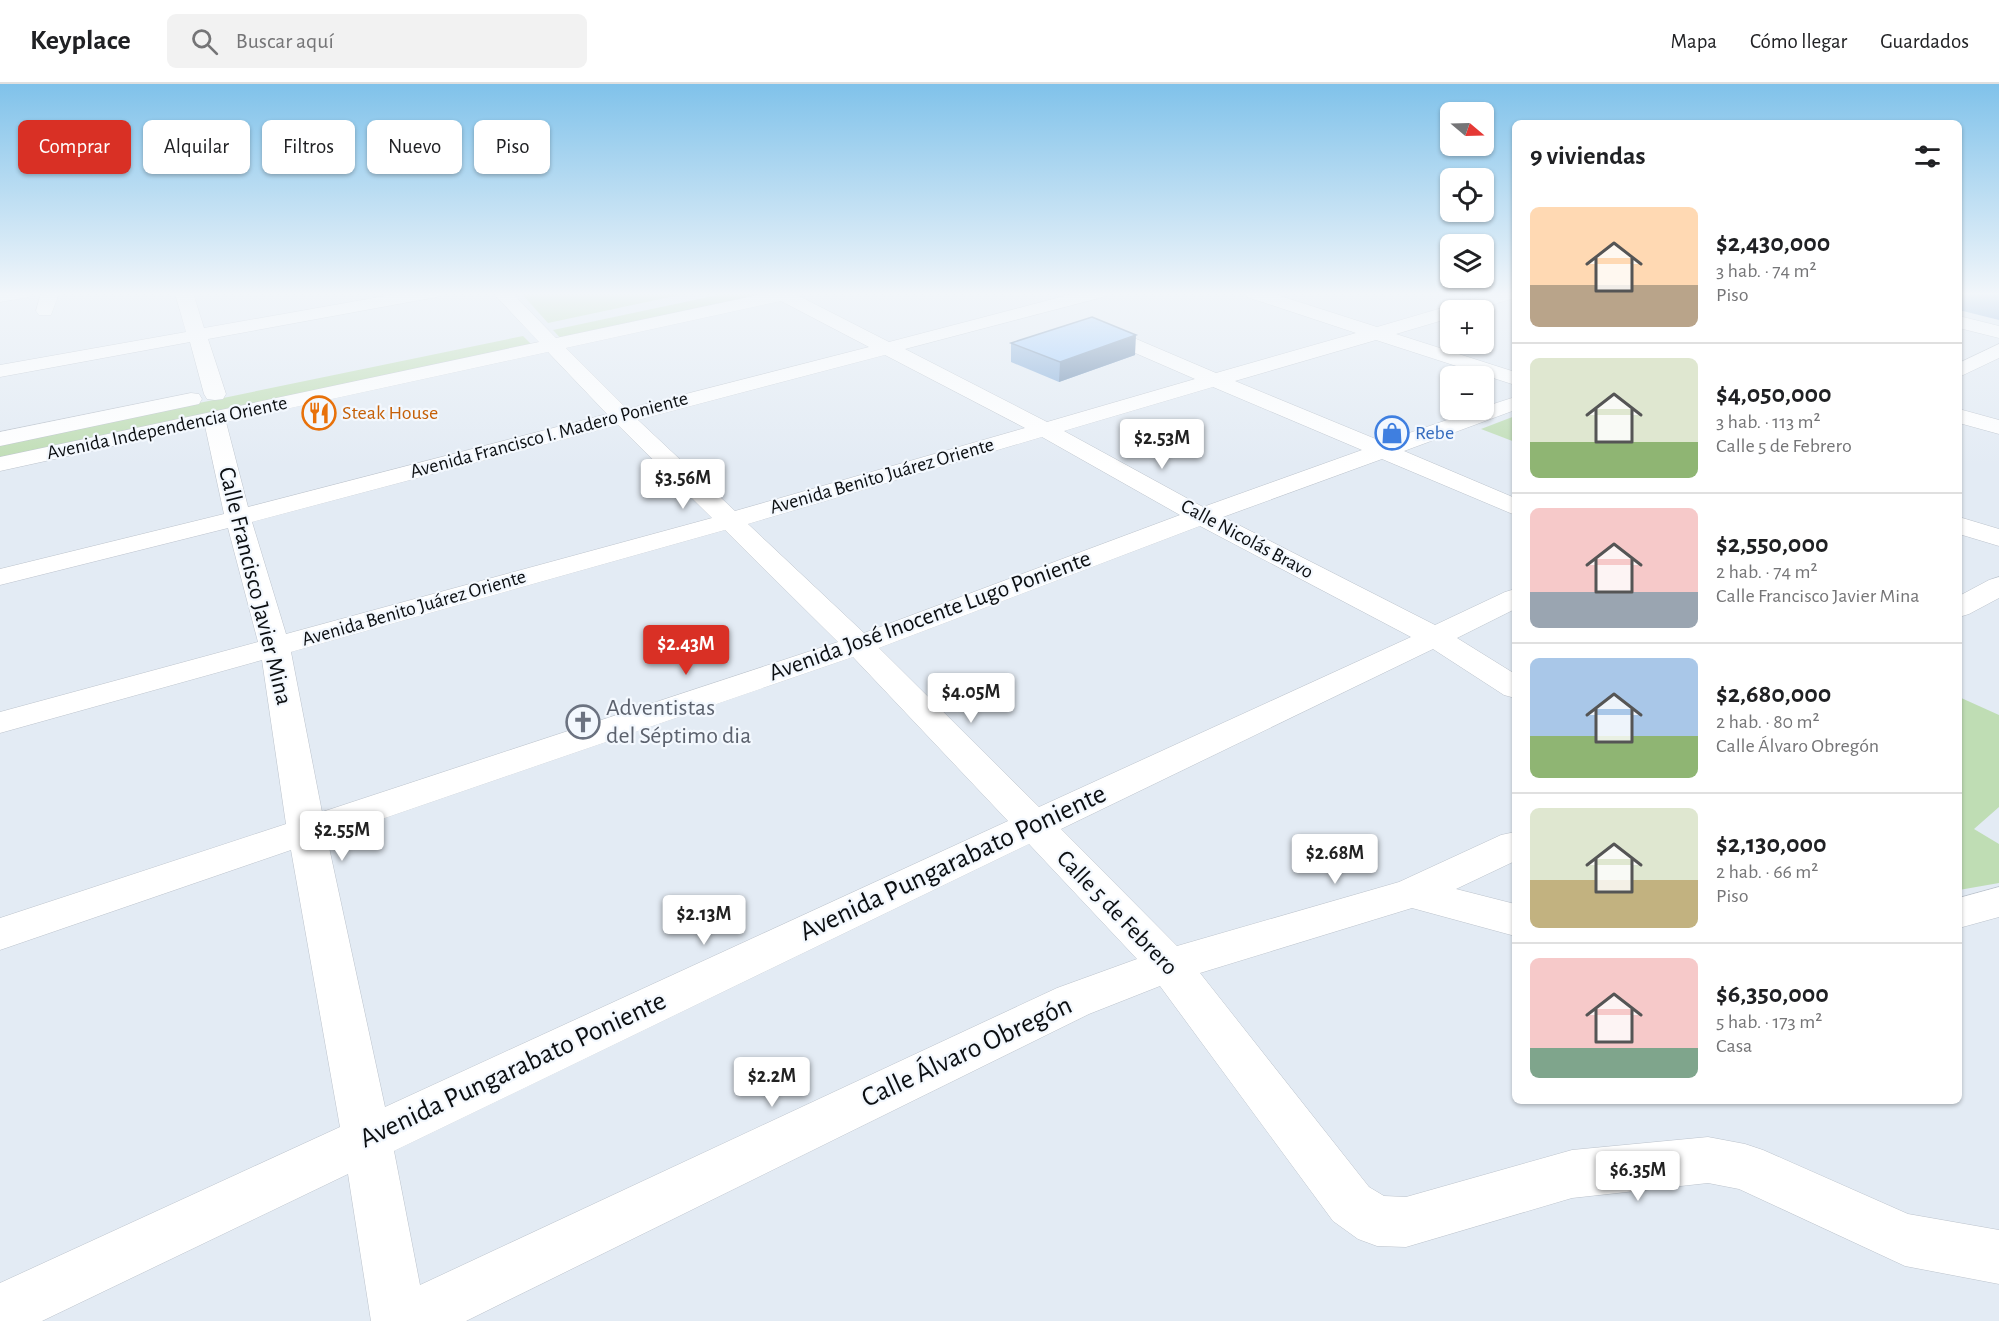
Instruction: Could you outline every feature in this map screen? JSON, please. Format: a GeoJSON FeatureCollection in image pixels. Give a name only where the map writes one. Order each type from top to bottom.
{"type":"FeatureCollection","features":[{"type":"Feature","properties":{"kind":"street"},"geometry":{"type":"LineString","coordinates":[[0,371],[114,351]]}},
{"type":"Feature","properties":{"kind":"street","name":"Calle Francisco Javier Mina"},"geometry":{"type":"LineString","coordinates":[[203,351],[222,400],[238,518],[275,647],[306,829],[367,1139],[399,1321]]}},
{"type":"Feature","properties":{"kind":"street","name":"Avenida Independencia Oriente"},"geometry":{"type":"LineString","coordinates":[[0,439],[222,400],[453,351]]}},
{"type":"Feature","properties":{"kind":"street","name":"Calle 5 de Febrero"},"geometry":{"type":"LineString","coordinates":[[559,351],[621,416],[859,645],[1169,965],[1351,1204],[1377,1221],[1406,1222],[1572,1174],[1708,1160],[1745,1167],[1905,1240],[1999,1257]]}},
{"type":"Feature","properties":{"kind":"street","name":"Avenida Francisco I. Madero Poniente"},"geometry":{"type":"LineString","coordinates":[[0,577],[238,518],[873,351]]}},
{"type":"Feature","properties":{"kind":"street","name":"Calle Nicolás Bravo"},"geometry":{"type":"LineString","coordinates":[[889,351],[1044,429],[1201,516],[1435,637],[1512,686]]}},
{"type":"Feature","properties":{"kind":"street"},"geometry":{"type":"LineString","coordinates":[[1145,351],[1512,506]]}},
{"type":"Feature","properties":{"kind":"street","name":"Avenida Benito Juárez Oriente"},"geometry":{"type":"LineString","coordinates":[[0,723],[729,521],[1323,351]]}},
{"type":"Feature","properties":{"kind":"street"},"geometry":{"type":"LineString","coordinates":[[1426,351],[1512,378]]}},
{"type":"Feature","properties":{"kind":"street"},"geometry":{"type":"LineString","coordinates":[[1962,369],[1998,351]]}},
{"type":"Feature","properties":{"kind":"street","name":"Avenida Independencia Oriente"},"geometry":{"type":"LineString","coordinates":[[0,464],[222,400]]}},
{"type":"Feature","properties":{"kind":"street","name":"Avenida José Inocente Lugo Poniente"},"geometry":{"type":"LineString","coordinates":[[0,933],[859,645],[1201,516],[1512,404]]}},
{"type":"Feature","properties":{"kind":"street"},"geometry":{"type":"LineString","coordinates":[[1962,417],[1999,427]]}},
{"type":"Feature","properties":{"kind":"street"},"geometry":{"type":"LineString","coordinates":[[1962,526],[1999,538]]}},
{"type":"Feature","properties":{"kind":"street"},"geometry":{"type":"LineString","coordinates":[[1962,606],[1999,586]]}},
{"type":"Feature","properties":{"kind":"street","name":"Avenida Pungarabato Poniente"},"geometry":{"type":"LineString","coordinates":[[0,1312],[1512,599]]}},
{"type":"Feature","properties":{"kind":"street","name":"Calle Álvaro Obregón"},"geometry":{"type":"LineString","coordinates":[[405,1321],[1073,1001],[1169,965],[1412,893],[1512,846]]}},
{"type":"Feature","properties":{"kind":"street"},"geometry":{"type":"LineString","coordinates":[[1412,893],[1512,919]]}},
{"type":"Feature","properties":{"kind":"street"},"geometry":{"type":"LineString","coordinates":[[1962,913],[1999,902]]}},
{"type":"Feature","properties":{"kind":"green space"},"geometry":{"type":"Polygon","coordinates":[[[452,351],[516,351],[0,460],[0,444],[452,351]]]}},
{"type":"Feature","properties":{"kind":"green space"},"geometry":{"type":"Polygon","coordinates":[[[1512,417],[1512,441],[1481,429],[1512,417]]]}},
{"type":"Feature","properties":{"kind":"green space"},"geometry":{"type":"Polygon","coordinates":[[[1962,698],[1999,715],[1999,807],[1974,829],[1999,844],[1999,883],[1962,889],[1962,698]]]}},
{"type":"Feature","properties":{"kind":"building"},"geometry":{"type":"Polygon","coordinates":[[[1031,351],[1092,351],[1060,362],[1031,351]]]}},
{"type":"Feature","properties":{"kind":"place","name":"Steak House"},"geometry":{"type":"Point","coordinates":[319,413]}},
{"type":"Feature","properties":{"kind":"place","name":"Rebe"},"geometry":{"type":"Point","coordinates":[1392,433]}},
{"type":"Feature","properties":{"kind":"place","name":"Adventistas del Séptimo dia"},"geometry":{"type":"Point","coordinates":[583,722]}}]}
